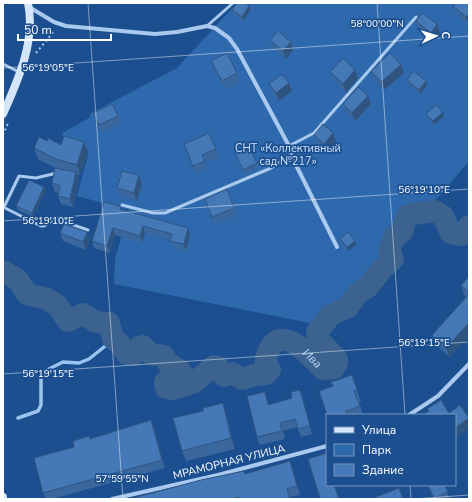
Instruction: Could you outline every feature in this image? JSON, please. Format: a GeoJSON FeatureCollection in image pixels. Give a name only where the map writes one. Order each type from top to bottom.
{"type":"FeatureCollection","features":[{"type":"Feature","properties":{"kind":"street"},"geometry":{"type":"LineString","coordinates":[[3,114],[20,73],[28,35],[29,5],[60,24],[97,30],[155,34],[182,32],[207,26],[215,28],[229,38],[237,48],[289,146],[337,247]]}},
{"type":"Feature","properties":{"kind":"street"},"geometry":{"type":"LineString","coordinates":[[411,414],[438,396],[469,364]]}},
{"type":"Feature","properties":{"kind":"street","name":"МРАМОРНАЯ УЛИЦА"},"geometry":{"type":"LineString","coordinates":[[112,499],[218,475],[326,446]]}},
{"type":"Feature","properties":{"kind":"lane"},"geometry":{"type":"LineString","coordinates":[[207,26],[233,3]]}},
{"type":"Feature","properties":{"kind":"lane"},"geometry":{"type":"LineString","coordinates":[[289,146],[314,133],[416,17]]}},
{"type":"Feature","properties":{"kind":"lane"},"geometry":{"type":"LineString","coordinates":[[3,64],[20,73]]}},
{"type":"Feature","properties":{"kind":"lane"},"geometry":{"type":"LineString","coordinates":[[122,205],[153,212],[165,213],[271,168],[292,155]]}},
{"type":"Feature","properties":{"kind":"lane"},"geometry":{"type":"LineString","coordinates":[[62,173],[36,178],[18,176],[3,207],[41,226],[44,226],[55,219],[88,230]]}},
{"type":"Feature","properties":{"kind":"path"},"geometry":{"type":"LineString","coordinates":[[34,58],[60,24]]}},
{"type":"Feature","properties":{"kind":"green space","name":"СНТ «Коллективный сад №217»"},"geometry":{"type":"Polygon","coordinates":[[[237,3],[469,3],[469,161],[434,202],[320,325],[114,284],[115,259],[129,210],[77,196],[89,151],[66,144],[62,133],[89,118],[91,113],[177,68],[237,3]]]}},
{"type":"Feature","properties":{"kind":"building"},"geometry":{"type":"Polygon","coordinates":[[[237,3],[245,3],[249,6],[242,17],[232,10],[237,3]]]}},
{"type":"Feature","properties":{"kind":"building"},"geometry":{"type":"Polygon","coordinates":[[[456,3],[469,3],[469,14],[466,17],[453,6],[456,3]]]}},
{"type":"Feature","properties":{"kind":"building"},"geometry":{"type":"Polygon","coordinates":[[[422,13],[437,24],[431,33],[416,21],[422,13]]]}},
{"type":"Feature","properties":{"kind":"building"},"geometry":{"type":"Polygon","coordinates":[[[278,31],[291,42],[283,51],[270,40],[278,31]]]}},
{"type":"Feature","properties":{"kind":"building"},"geometry":{"type":"Polygon","coordinates":[[[227,53],[237,73],[222,81],[211,61],[227,53]]]}},
{"type":"Feature","properties":{"kind":"building"},"geometry":{"type":"Polygon","coordinates":[[[390,53],[401,65],[381,82],[371,71],[390,53]]]}},
{"type":"Feature","properties":{"kind":"building"},"geometry":{"type":"Polygon","coordinates":[[[343,58],[355,70],[343,84],[330,72],[343,58]]]}},
{"type":"Feature","properties":{"kind":"building"},"geometry":{"type":"Polygon","coordinates":[[[414,71],[426,81],[419,90],[407,80],[414,71]]]}},
{"type":"Feature","properties":{"kind":"building"},"geometry":{"type":"Polygon","coordinates":[[[282,74],[289,83],[276,93],[269,84],[282,74]]]}},
{"type":"Feature","properties":{"kind":"building"},"geometry":{"type":"Polygon","coordinates":[[[358,87],[368,96],[352,113],[343,104],[358,87]]]}},
{"type":"Feature","properties":{"kind":"building"},"geometry":{"type":"Polygon","coordinates":[[[112,104],[118,116],[99,125],[93,113],[112,104]]]}},
{"type":"Feature","properties":{"kind":"building"},"geometry":{"type":"Polygon","coordinates":[[[436,105],[443,112],[433,121],[426,114],[436,105]]]}},
{"type":"Feature","properties":{"kind":"building"},"geometry":{"type":"Polygon","coordinates":[[[323,124],[333,133],[324,144],[314,135],[323,124]]]}},
{"type":"Feature","properties":{"kind":"building"},"geometry":{"type":"Polygon","coordinates":[[[209,133],[216,149],[202,155],[205,161],[193,166],[184,144],[209,133]]]}},
{"type":"Feature","properties":{"kind":"building"},"geometry":{"type":"Polygon","coordinates":[[[64,136],[84,142],[77,165],[56,159],[34,148],[39,137],[47,141],[48,138],[61,145],[64,136]]]}},
{"type":"Feature","properties":{"kind":"building"},"geometry":{"type":"Polygon","coordinates":[[[249,147],[257,163],[243,170],[235,153],[249,147]]]}},
{"type":"Feature","properties":{"kind":"building"},"geometry":{"type":"Polygon","coordinates":[[[55,168],[76,172],[70,199],[58,196],[60,186],[52,183],[55,168]]]}},
{"type":"Feature","properties":{"kind":"building"},"geometry":{"type":"Polygon","coordinates":[[[122,171],[139,175],[134,193],[117,188],[122,171]]]}},
{"type":"Feature","properties":{"kind":"building"},"geometry":{"type":"Polygon","coordinates":[[[29,180],[44,187],[32,213],[16,206],[29,180]]]}},
{"type":"Feature","properties":{"kind":"building"},"geometry":{"type":"Polygon","coordinates":[[[227,189],[234,208],[212,217],[205,199],[227,189]]]}},
{"type":"Feature","properties":{"kind":"building"},"geometry":{"type":"Polygon","coordinates":[[[104,202],[120,206],[120,209],[188,228],[184,244],[170,241],[172,234],[143,226],[140,236],[113,228],[107,246],[92,241],[104,202]]]}},
{"type":"Feature","properties":{"kind":"building"},"geometry":{"type":"Polygon","coordinates":[[[64,224],[87,232],[83,242],[60,233],[64,224]]]}},
{"type":"Feature","properties":{"kind":"building"},"geometry":{"type":"Polygon","coordinates":[[[348,232],[355,241],[347,247],[340,239],[348,232]]]}},
{"type":"Feature","properties":{"kind":"building"},"geometry":{"type":"Polygon","coordinates":[[[469,276],[469,292],[461,286],[469,276]]]}},
{"type":"Feature","properties":{"kind":"building"},"geometry":{"type":"Polygon","coordinates":[[[469,294],[469,323],[446,348],[432,335],[469,294]]]}},
{"type":"Feature","properties":{"kind":"building"},"geometry":{"type":"Polygon","coordinates":[[[352,375],[357,390],[354,391],[360,406],[346,411],[347,414],[327,414],[319,391],[333,386],[331,382],[352,375]]]}},
{"type":"Feature","properties":{"kind":"building"},"geometry":{"type":"Polygon","coordinates":[[[300,390],[310,426],[298,429],[295,419],[280,423],[282,431],[257,437],[247,396],[265,392],[268,405],[292,398],[291,392],[300,390]]]}},
{"type":"Feature","properties":{"kind":"building"},"geometry":{"type":"Polygon","coordinates":[[[441,400],[449,413],[460,405],[469,418],[456,427],[456,414],[424,414],[429,411],[427,409],[441,400]]]}},
{"type":"Feature","properties":{"kind":"building"},"geometry":{"type":"Polygon","coordinates":[[[223,403],[231,438],[182,451],[173,418],[203,411],[203,408],[223,403]]]}},
{"type":"Feature","properties":{"kind":"building"},"geometry":{"type":"Polygon","coordinates":[[[151,420],[162,460],[43,493],[34,458],[74,447],[73,441],[89,436],[90,439],[151,420]]]}},
{"type":"Feature","properties":{"kind":"building"},"geometry":{"type":"Polygon","coordinates":[[[326,453],[326,486],[334,486],[339,499],[316,499],[320,498],[308,459],[326,453]]]}},
{"type":"Feature","properties":{"kind":"building"},"geometry":{"type":"Polygon","coordinates":[[[290,461],[297,486],[287,489],[290,499],[239,499],[239,497],[231,499],[133,499],[201,480],[244,471],[245,474],[290,461]]]}},
{"type":"Feature","properties":{"kind":"building"},"geometry":{"type":"Polygon","coordinates":[[[428,486],[445,486],[448,492],[434,498],[428,486]]]}},
{"type":"Feature","properties":{"kind":"building"},"geometry":{"type":"Polygon","coordinates":[[[399,488],[403,499],[371,499],[399,488]]]}},
{"type":"Feature","properties":{"kind":"waterway","name":"Ива"},"geometry":{"type":"LineString","coordinates":[[3,271],[18,280],[27,294],[47,299],[57,305],[68,321],[83,314],[96,322],[109,323],[113,339],[119,343],[127,354],[133,355],[139,347],[143,346],[152,354],[164,356],[168,363],[181,371],[178,378],[165,382],[166,388],[173,389],[193,383],[214,366],[218,367],[224,376],[232,373],[243,379],[254,375],[266,374],[270,370],[266,363],[269,349],[278,340],[292,342],[323,369],[334,368],[337,363],[337,359],[319,340],[317,332],[331,315],[348,307],[358,293],[368,287],[382,269],[393,259],[389,252],[394,238],[402,232],[407,216],[435,211],[443,216],[451,233],[461,235],[466,232],[469,226]]}},
{"type":"Feature","properties":{"kind":"waterway"},"geometry":{"type":"LineString","coordinates":[[18,418],[38,411],[41,405],[41,373],[63,362],[79,363],[89,359],[109,343],[117,341]]}}]}
